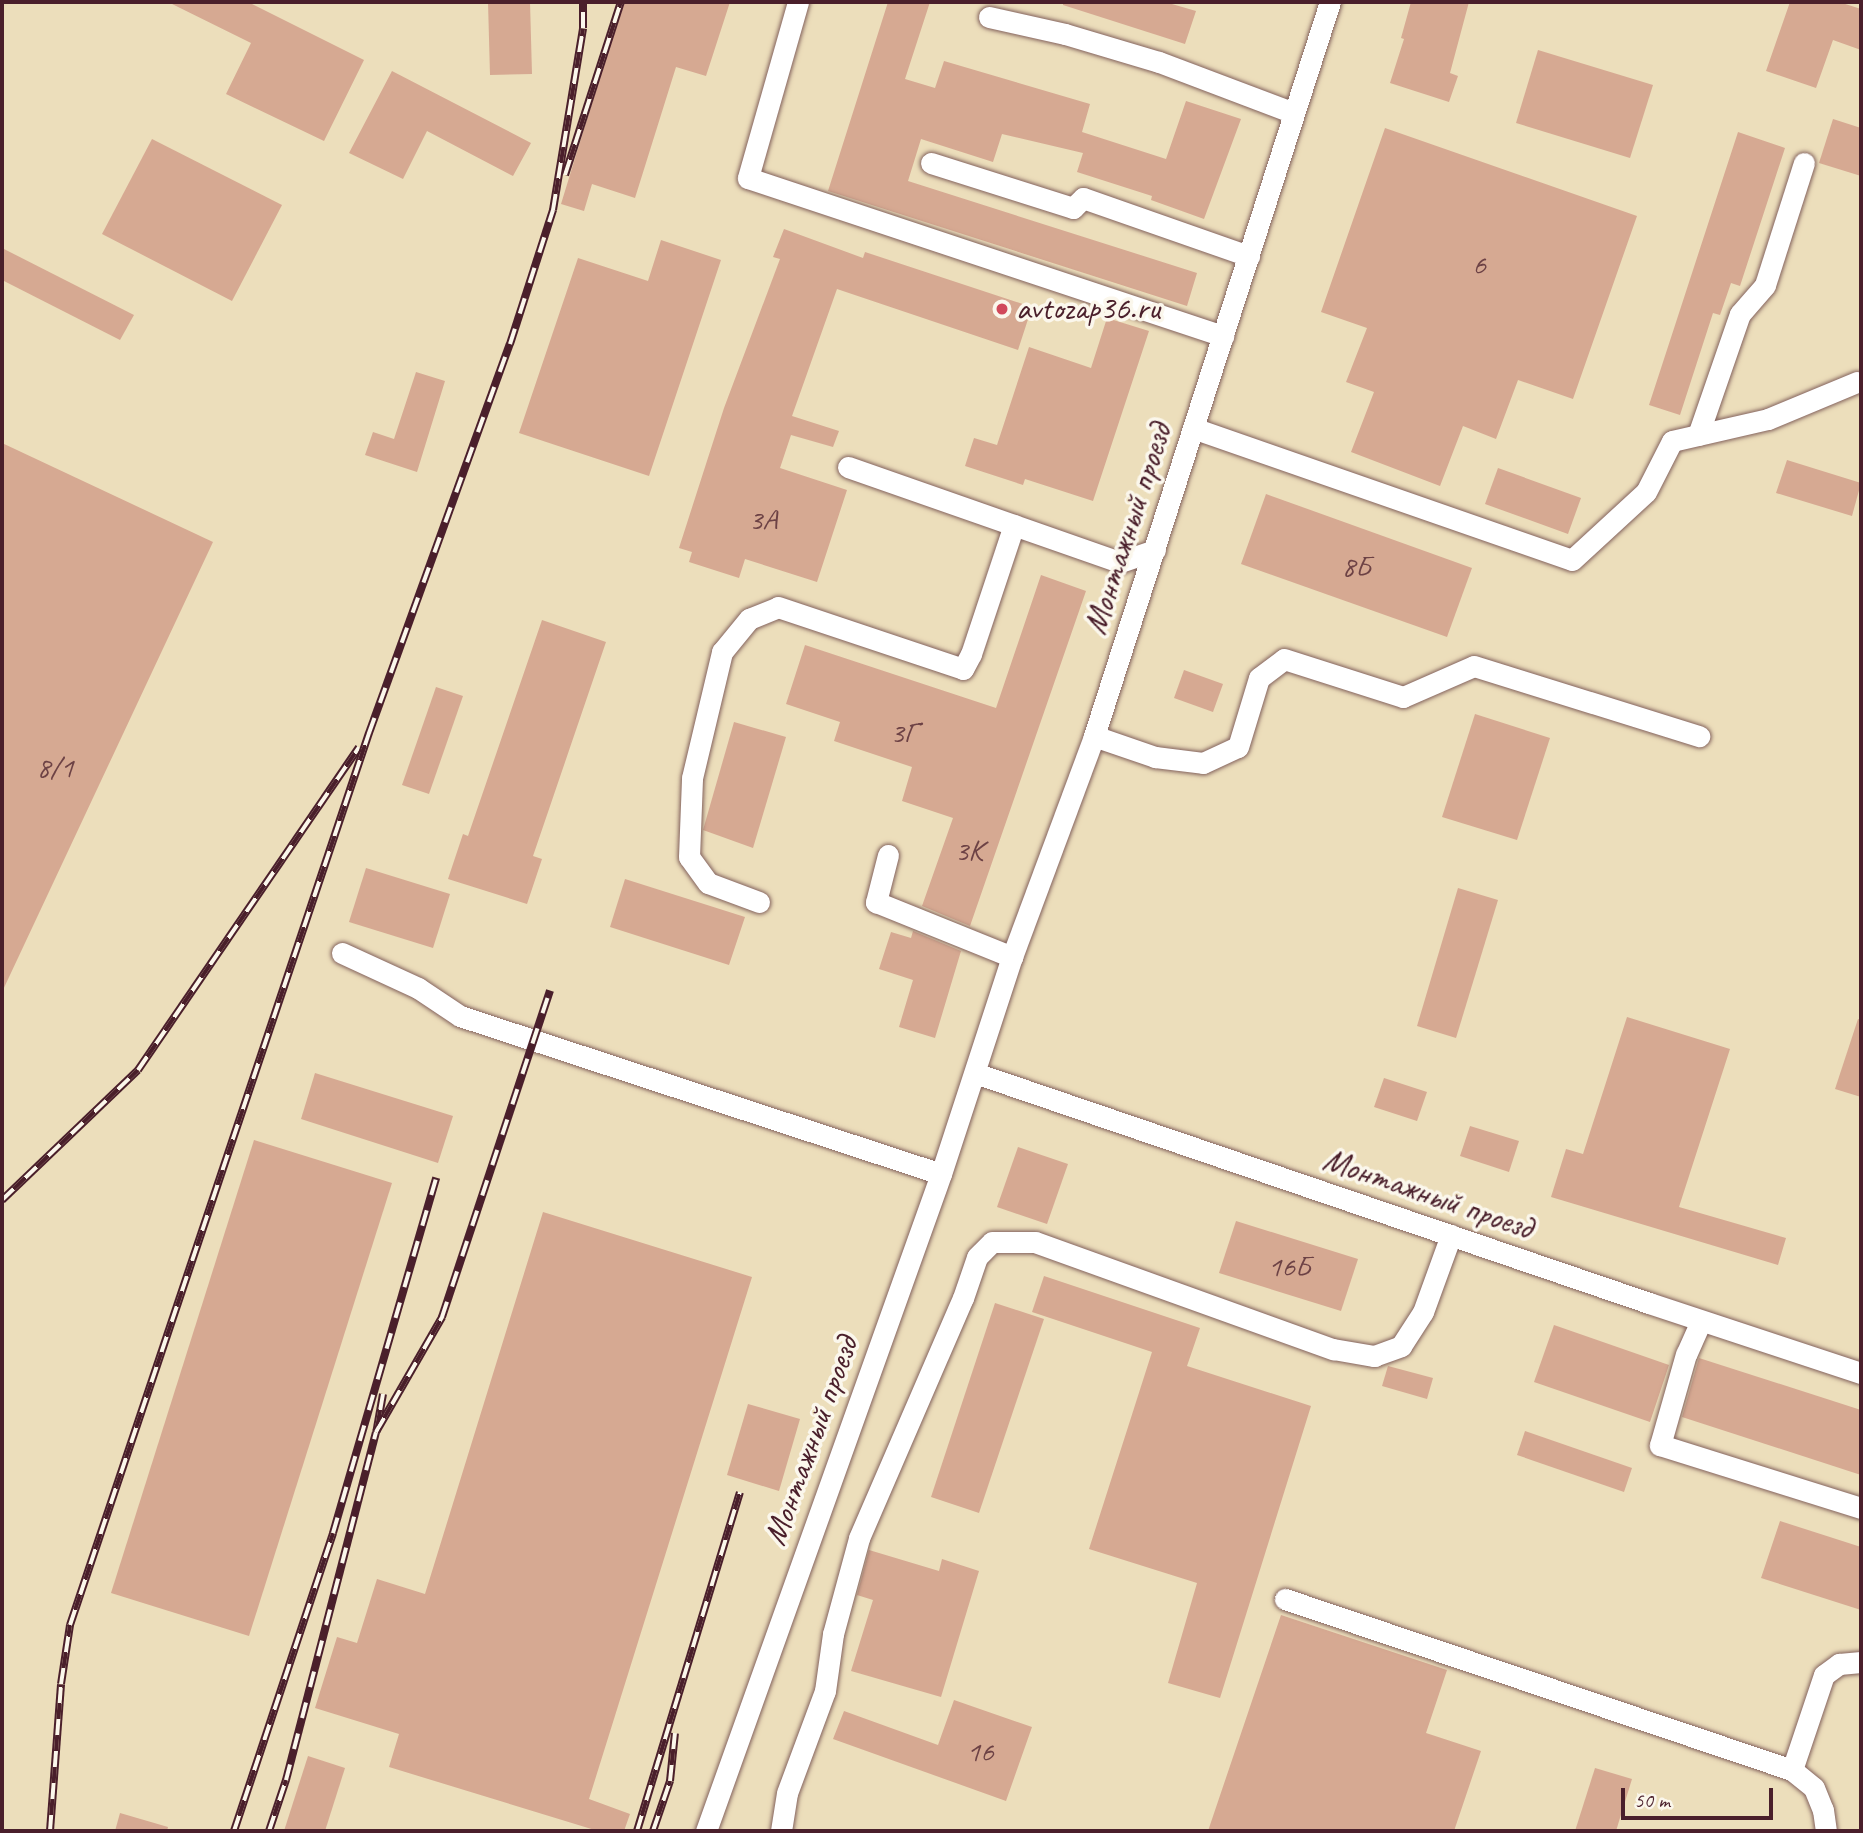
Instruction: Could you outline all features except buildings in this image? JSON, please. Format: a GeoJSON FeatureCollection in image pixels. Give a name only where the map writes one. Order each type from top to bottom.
{"type":"FeatureCollection","features":[{"type":"Feature","properties":{"kind":"street"},"geometry":{"type":"LineString","coordinates":[[798,2],[748,178],[1223,336]]}},
{"type":"Feature","properties":{"kind":"street","name":"Монтажный проезд"},"geometry":{"type":"LineString","coordinates":[[706,1831],[941,1174],[1012,957],[1094,736],[1329,2]]}},
{"type":"Feature","properties":{"kind":"street"},"geometry":{"type":"LineString","coordinates":[[989,17],[1065,34],[1159,62],[1294,113]]}},
{"type":"Feature","properties":{"kind":"street"},"geometry":{"type":"LineString","coordinates":[[931,163],[1073,208],[1083,198],[1249,256]]}},
{"type":"Feature","properties":{"kind":"street"},"geometry":{"type":"LineString","coordinates":[[1698,435],[1740,314],[1765,285],[1804,163]]}},
{"type":"Feature","properties":{"kind":"street"},"geometry":{"type":"LineString","coordinates":[[1194,428],[1572,560],[1646,492],[1672,441],[1768,419],[1857,383]]}},
{"type":"Feature","properties":{"kind":"street"},"geometry":{"type":"LineString","coordinates":[[848,467],[1120,562],[1155,550]]}},
{"type":"Feature","properties":{"kind":"street"},"geometry":{"type":"LineString","coordinates":[[759,902],[708,883],[689,857],[692,778],[722,652],[750,619],[778,607],[963,669],[971,654],[1014,525]]}},
{"type":"Feature","properties":{"kind":"street"},"geometry":{"type":"LineString","coordinates":[[1094,736],[1155,757],[1203,763],[1238,747],[1259,678],[1284,659],[1403,697],[1474,666],[1699,736]]}},
{"type":"Feature","properties":{"kind":"street"},"geometry":{"type":"LineString","coordinates":[[888,855],[876,902],[1012,957]]}},
{"type":"Feature","properties":{"kind":"street"},"geometry":{"type":"LineString","coordinates":[[342,953],[418,988],[460,1016],[941,1174]]}},
{"type":"Feature","properties":{"kind":"street","name":"Монтажный проезд"},"geometry":{"type":"LineString","coordinates":[[975,1073],[1861,1373]]}},
{"type":"Feature","properties":{"kind":"street"},"geometry":{"type":"LineString","coordinates":[[781,1831],[787,1793],[825,1690],[832,1634],[859,1538],[963,1298],[977,1257],[992,1242],[1035,1242],[1334,1349],[1374,1356],[1401,1346],[1423,1312],[1451,1235]]}},
{"type":"Feature","properties":{"kind":"street"},"geometry":{"type":"LineString","coordinates":[[1701,1321],[1686,1354],[1660,1445],[1861,1508]]}},
{"type":"Feature","properties":{"kind":"street"},"geometry":{"type":"LineString","coordinates":[[1285,1599],[1791,1770],[1814,1788],[1823,1810],[1826,1831]]}},
{"type":"Feature","properties":{"kind":"street"},"geometry":{"type":"LineString","coordinates":[[1791,1770],[1824,1675],[1839,1664],[1861,1662]]}},
{"type":"Feature","properties":{"kind":"railway"},"geometry":{"type":"LineString","coordinates":[[50,1831],[61,1684],[70,1625],[369,733],[510,344],[553,210],[583,28],[583,2]]}},
{"type":"Feature","properties":{"kind":"railway"},"geometry":{"type":"LineString","coordinates":[[565,175],[621,2]]}},
{"type":"Feature","properties":{"kind":"railway"},"geometry":{"type":"LineString","coordinates":[[2,1200],[138,1070],[359,747]]}},
{"type":"Feature","properties":{"kind":"railway"},"geometry":{"type":"LineString","coordinates":[[383,1394],[376,1432],[442,1317],[550,990]]}},
{"type":"Feature","properties":{"kind":"railway"},"geometry":{"type":"LineString","coordinates":[[234,1831],[333,1533],[436,1178]]}},
{"type":"Feature","properties":{"kind":"railway"},"geometry":{"type":"LineString","coordinates":[[269,1831],[286,1780],[376,1432]]}},
{"type":"Feature","properties":{"kind":"railway"},"geometry":{"type":"LineString","coordinates":[[637,1831],[740,1492]]}},
{"type":"Feature","properties":{"kind":"railway"},"geometry":{"type":"LineString","coordinates":[[653,1831],[670,1781],[675,1733]]}},
{"type":"Feature","properties":{"kind":"place","name":"avtozap36.ru"},"geometry":{"type":"Point","coordinates":[1002,309]}}]}
